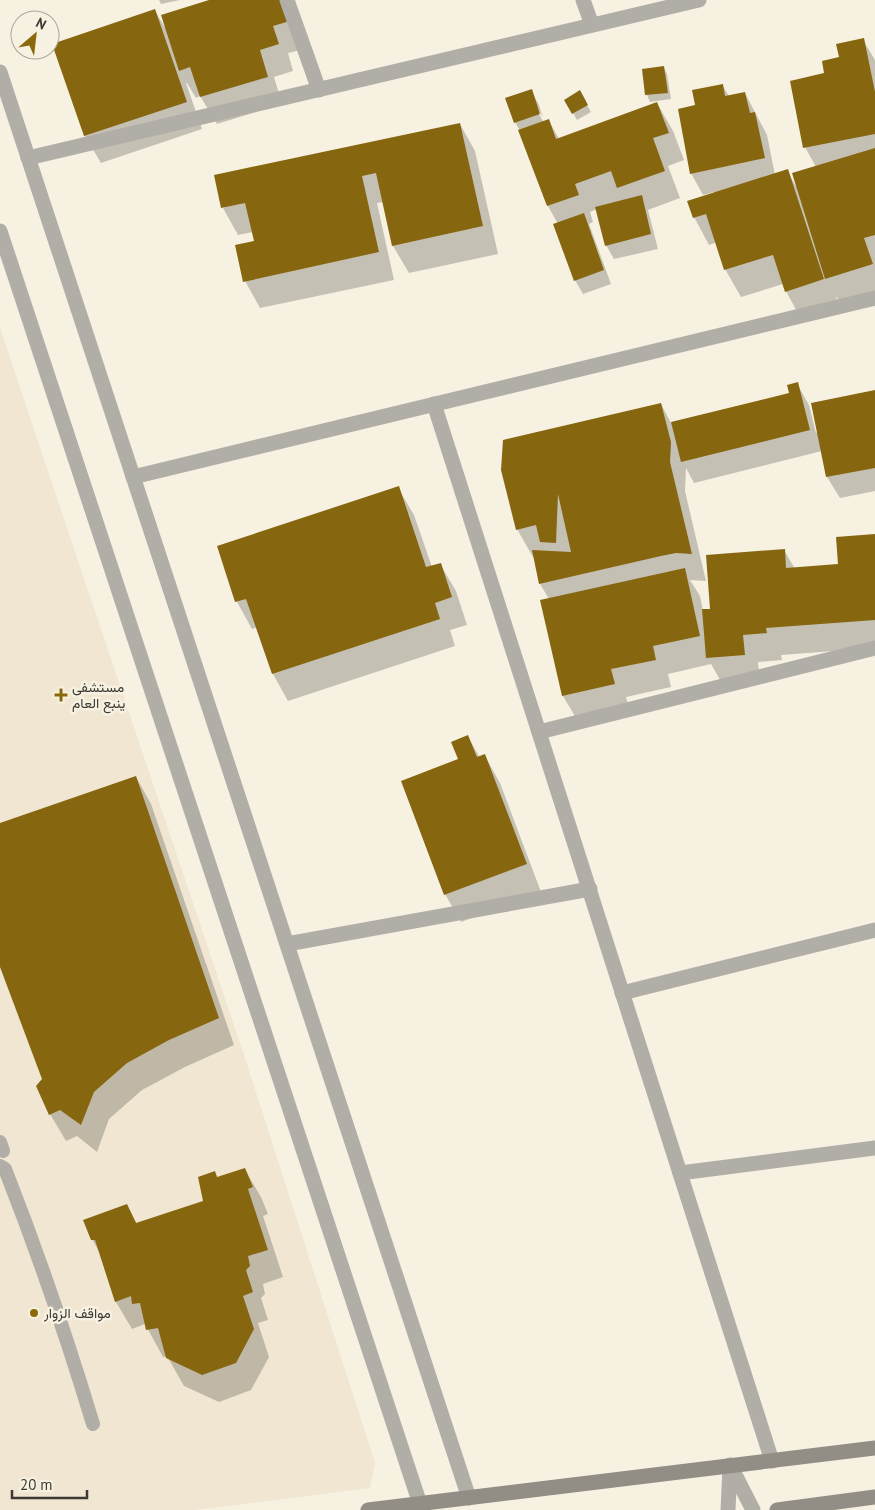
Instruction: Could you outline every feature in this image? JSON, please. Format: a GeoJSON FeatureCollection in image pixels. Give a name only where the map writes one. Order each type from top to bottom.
{"type":"FeatureCollection","features":[{"type":"Feature","properties":{"kind":"main road"},"geometry":{"type":"LineString","coordinates":[[368,1510],[875,1448]]}},
{"type":"Feature","properties":{"kind":"main road"},"geometry":{"type":"LineString","coordinates":[[777,1510],[875,1497]]}},
{"type":"Feature","properties":{"kind":"street"},"geometry":{"type":"LineString","coordinates":[[287,0],[319,90]]}},
{"type":"Feature","properties":{"kind":"street"},"geometry":{"type":"LineString","coordinates":[[583,0],[592,25]]}},
{"type":"Feature","properties":{"kind":"street"},"geometry":{"type":"LineString","coordinates":[[28,158],[699,0]]}},
{"type":"Feature","properties":{"kind":"street"},"geometry":{"type":"LineString","coordinates":[[0,72],[469,1498]]}},
{"type":"Feature","properties":{"kind":"street"},"geometry":{"type":"LineString","coordinates":[[0,231],[420,1504]]}},
{"type":"Feature","properties":{"kind":"street"},"geometry":{"type":"LineString","coordinates":[[133,477],[875,298]]}},
{"type":"Feature","properties":{"kind":"street"},"geometry":{"type":"LineString","coordinates":[[434,404],[772,1461]]}},
{"type":"Feature","properties":{"kind":"street"},"geometry":{"type":"LineString","coordinates":[[539,732],[875,648]]}},
{"type":"Feature","properties":{"kind":"street"},"geometry":{"type":"LineString","coordinates":[[287,944],[590,889]]}},
{"type":"Feature","properties":{"kind":"street"},"geometry":{"type":"LineString","coordinates":[[622,993],[875,930]]}},
{"type":"Feature","properties":{"kind":"street"},"geometry":{"type":"LineString","coordinates":[[680,1174],[875,1148]]}},
{"type":"Feature","properties":{"kind":"street"},"geometry":{"type":"LineString","coordinates":[[728,1510],[730,1465]]}},
{"type":"Feature","properties":{"kind":"street"},"geometry":{"type":"LineString","coordinates":[[730,1465],[752,1510]]}},
{"type":"Feature","properties":{"kind":"lane"},"geometry":{"type":"LineString","coordinates":[[0,1166],[5,1169],[27,1224],[71,1352],[93,1424]]}},
{"type":"Feature","properties":{"kind":"shaded area","name":"مستشفى ينبع العام"},"geometry":{"type":"Polygon","coordinates":[[[0,328],[246,1061],[375,1463],[370,1488],[196,1510],[0,1510],[0,328]]]}},
{"type":"Feature","properties":{"kind":"building"},"geometry":{"type":"Polygon","coordinates":[[[209,0],[283,0],[290,21],[273,26],[279,44],[260,50],[268,77],[200,97],[190,67],[179,71],[161,15],[209,0]]]}},
{"type":"Feature","properties":{"kind":"building"},"geometry":{"type":"Polygon","coordinates":[[[155,9],[187,102],[84,136],[58,60],[60,60],[60,41],[155,9]]]}},
{"type":"Feature","properties":{"kind":"building"},"geometry":{"type":"Polygon","coordinates":[[[864,38],[875,92],[875,134],[803,148],[790,81],[824,73],[822,61],[839,57],[836,44],[864,38]]]}},
{"type":"Feature","properties":{"kind":"building"},"geometry":{"type":"Polygon","coordinates":[[[664,66],[668,93],[645,95],[642,69],[664,66]]]}},
{"type":"Feature","properties":{"kind":"building"},"geometry":{"type":"Polygon","coordinates":[[[723,84],[725,96],[745,92],[750,113],[755,112],[765,158],[690,174],[678,109],[695,105],[692,90],[723,84]]]}},
{"type":"Feature","properties":{"kind":"building"},"geometry":{"type":"Polygon","coordinates":[[[532,89],[540,114],[514,123],[505,98],[532,89]]]}},
{"type":"Feature","properties":{"kind":"building"},"geometry":{"type":"Polygon","coordinates":[[[580,90],[588,105],[572,114],[564,100],[580,90]]]}},
{"type":"Feature","properties":{"kind":"building"},"geometry":{"type":"Polygon","coordinates":[[[657,102],[669,133],[653,138],[665,171],[617,188],[611,171],[575,184],[579,195],[547,206],[518,130],[549,119],[556,139],[657,102]]]}},
{"type":"Feature","properties":{"kind":"building"},"geometry":{"type":"Polygon","coordinates":[[[460,123],[483,226],[392,246],[376,173],[362,176],[379,252],[243,282],[235,245],[254,241],[245,203],[221,208],[214,175],[460,123]]]}},
{"type":"Feature","properties":{"kind":"building"},"geometry":{"type":"Polygon","coordinates":[[[875,148],[875,235],[864,238],[873,264],[825,279],[792,173],[875,148]]]}},
{"type":"Feature","properties":{"kind":"building"},"geometry":{"type":"Polygon","coordinates":[[[788,169],[824,279],[785,292],[773,255],[724,270],[706,214],[693,218],[687,201],[788,169]]]}},
{"type":"Feature","properties":{"kind":"building"},"geometry":{"type":"Polygon","coordinates":[[[642,195],[651,234],[605,246],[595,207],[642,195]]]}},
{"type":"Feature","properties":{"kind":"building"},"geometry":{"type":"Polygon","coordinates":[[[584,213],[604,270],[574,281],[553,224],[584,213]]]}},
{"type":"Feature","properties":{"kind":"building"},"geometry":{"type":"Polygon","coordinates":[[[798,382],[810,430],[681,462],[671,422],[789,393],[787,385],[798,382]]]}},
{"type":"Feature","properties":{"kind":"building"},"geometry":{"type":"Polygon","coordinates":[[[875,390],[875,468],[826,477],[811,403],[875,390]]]}},
{"type":"Feature","properties":{"kind":"building"},"geometry":{"type":"Polygon","coordinates":[[[661,403],[671,442],[670,462],[692,554],[676,553],[539,584],[532,550],[571,552],[558,494],[556,543],[540,542],[536,525],[516,530],[501,470],[503,440],[661,403]]]}},
{"type":"Feature","properties":{"kind":"building"},"geometry":{"type":"Polygon","coordinates":[[[399,486],[426,567],[441,563],[452,597],[435,603],[440,619],[272,674],[246,599],[235,602],[217,546],[399,486]]]}},
{"type":"Feature","properties":{"kind":"building"},"geometry":{"type":"Polygon","coordinates":[[[875,534],[875,620],[766,628],[767,633],[743,635],[745,655],[706,658],[702,609],[710,609],[706,555],[785,549],[786,568],[838,564],[836,537],[875,534]]]}},
{"type":"Feature","properties":{"kind":"building"},"geometry":{"type":"Polygon","coordinates":[[[685,568],[700,636],[653,646],[656,660],[611,669],[615,684],[562,696],[540,600],[685,568]]]}},
{"type":"Feature","properties":{"kind":"building"},"geometry":{"type":"Polygon","coordinates":[[[468,735],[477,757],[485,754],[527,864],[444,895],[401,781],[458,759],[451,742],[468,735]]]}},
{"type":"Feature","properties":{"kind":"building"},"geometry":{"type":"Polygon","coordinates":[[[136,776],[219,1018],[169,1040],[127,1063],[94,1092],[81,1125],[60,1110],[49,1115],[36,1086],[42,1079],[0,967],[0,823],[136,776]]]}},
{"type":"Feature","properties":{"kind":"building"},"geometry":{"type":"Polygon","coordinates":[[[245,1168],[253,1187],[248,1189],[268,1250],[248,1256],[250,1266],[246,1270],[253,1292],[243,1296],[254,1329],[236,1363],[202,1375],[166,1358],[158,1328],[146,1330],[140,1303],[132,1304],[131,1296],[115,1302],[95,1240],[91,1240],[83,1220],[127,1204],[136,1223],[203,1201],[198,1177],[215,1171],[217,1177],[245,1168]]]}},
{"type":"Feature","properties":{"kind":"place","name":"مستشفى ينبع العام"},"geometry":{"type":"Point","coordinates":[61,695]}},
{"type":"Feature","properties":{"kind":"place","name":"مواقف الزوار"},"geometry":{"type":"Point","coordinates":[34,1313]}}]}
